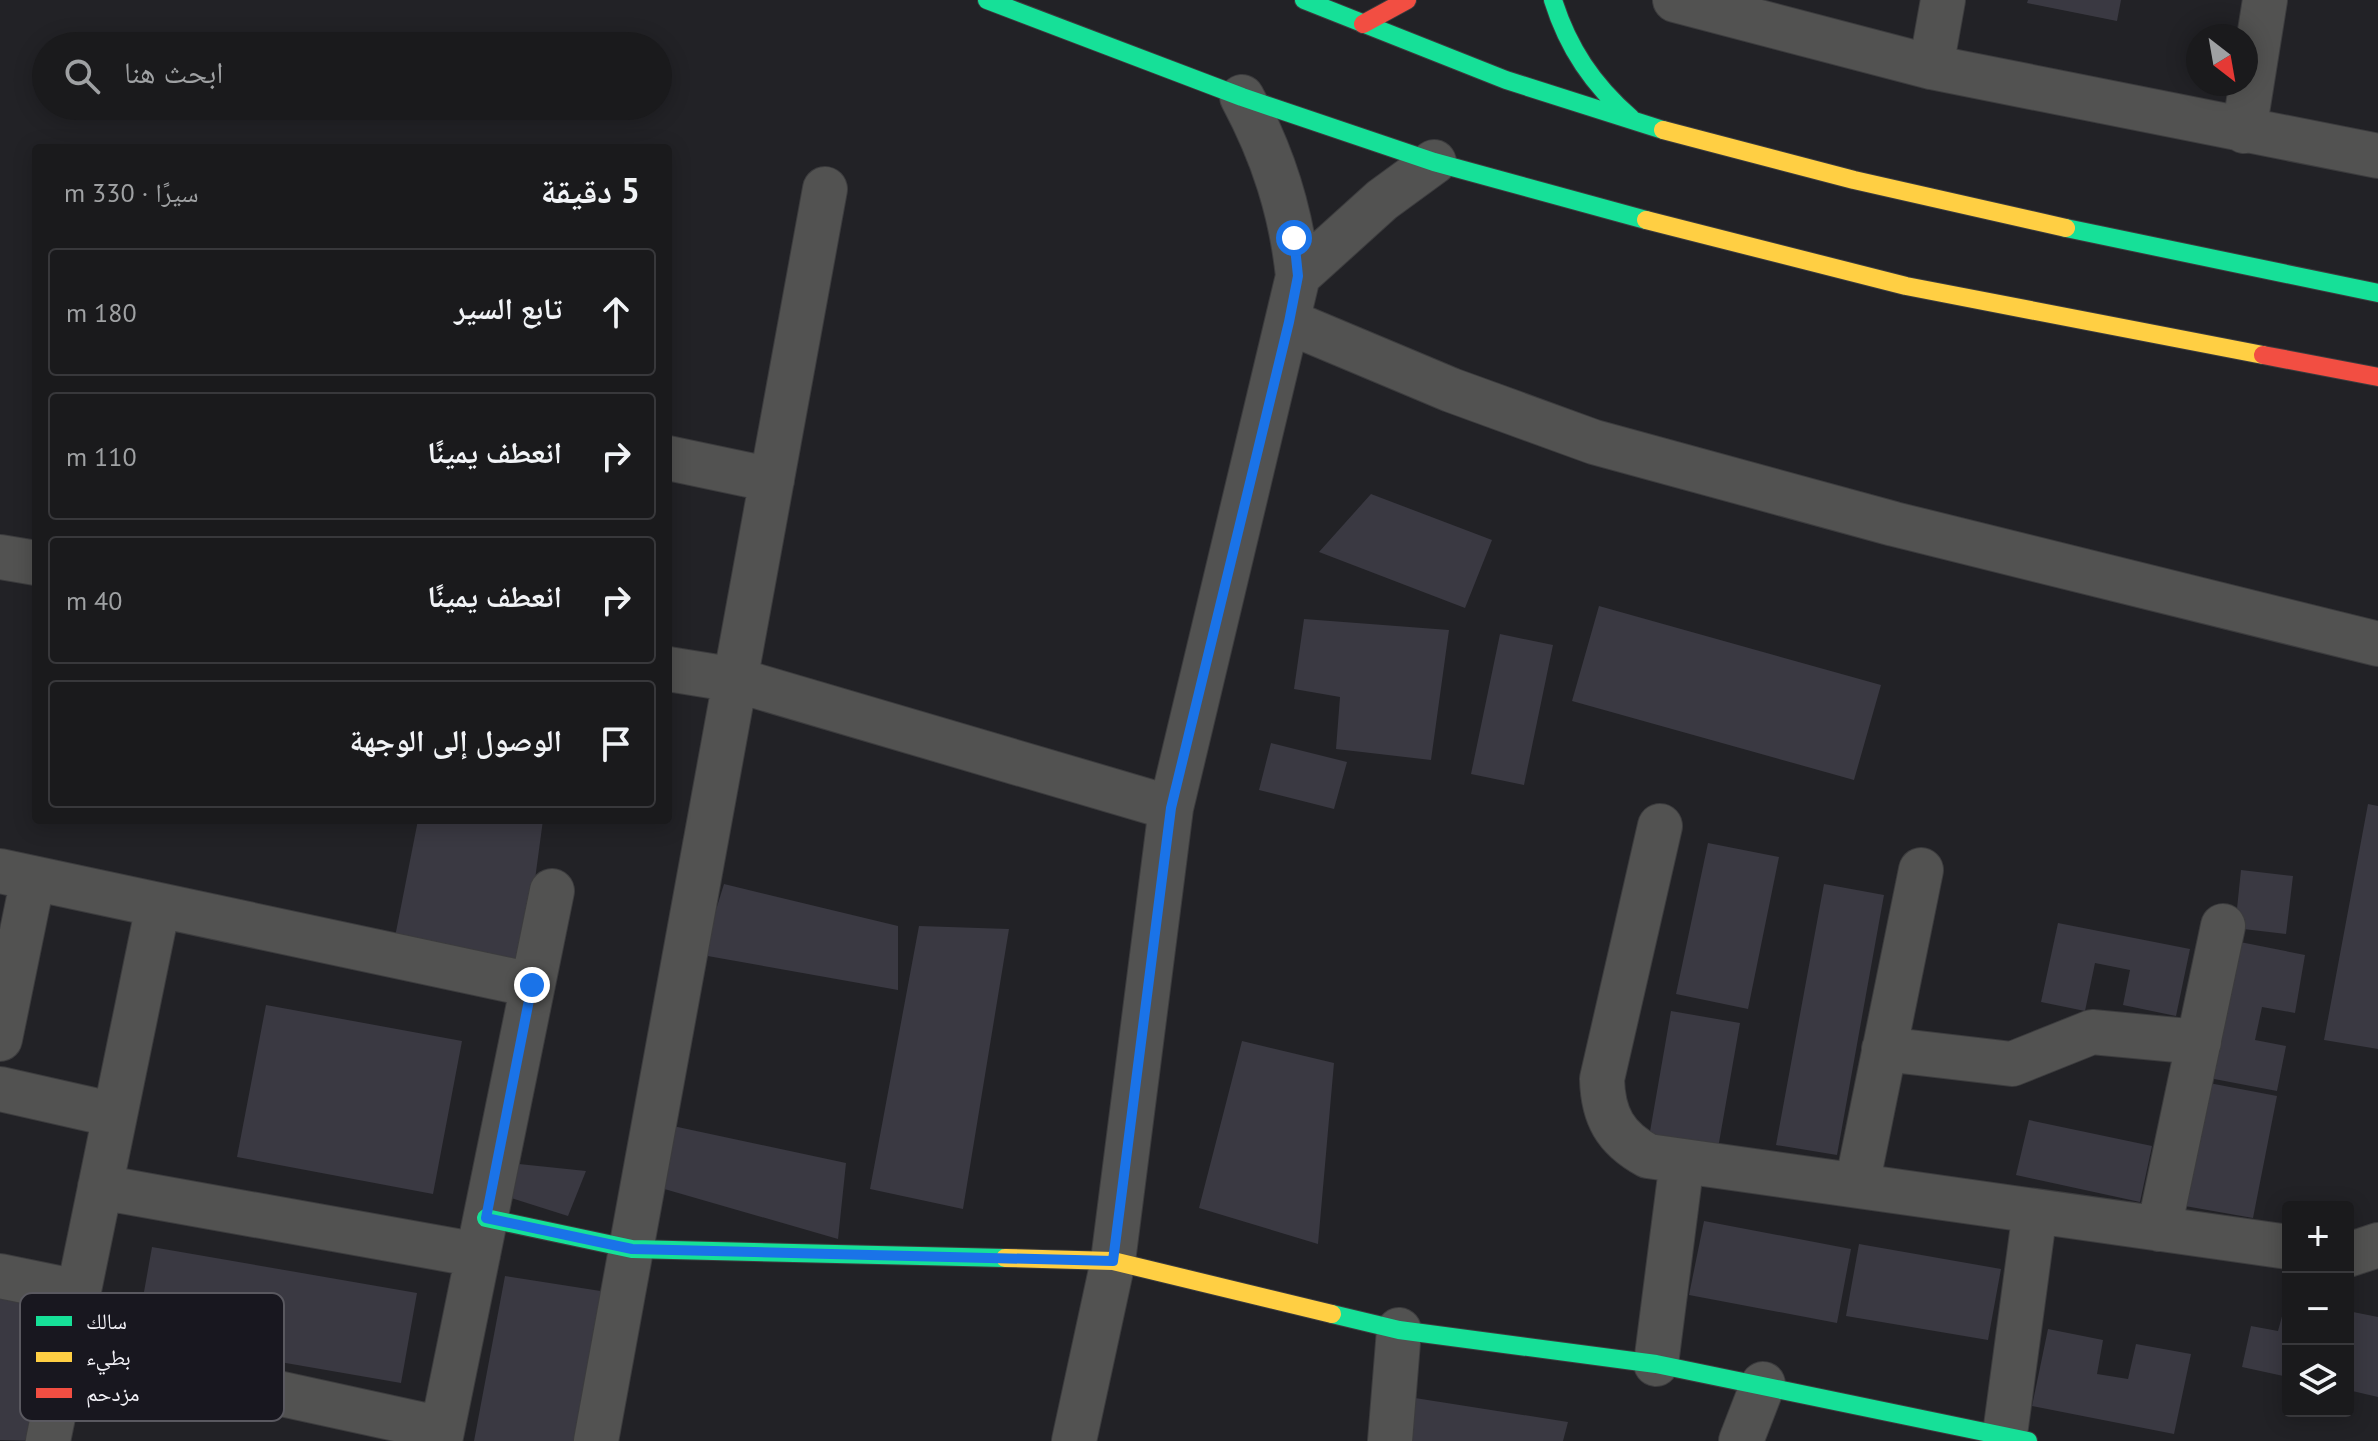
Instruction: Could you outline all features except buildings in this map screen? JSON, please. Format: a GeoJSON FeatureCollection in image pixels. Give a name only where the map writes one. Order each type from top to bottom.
{"type":"FeatureCollection","features":[{"type":"Feature","properties":{"kind":"main road"},"geometry":{"type":"LineString","coordinates":[[987,0],[1242,97],[1434,162],[1906,286],[2378,377]]}},
{"type":"Feature","properties":{"kind":"main road"},"geometry":{"type":"LineString","coordinates":[[1304,0],[1475,69],[1636,122],[1886,187],[2378,293]]}},
{"type":"Feature","properties":{"kind":"main road"},"geometry":{"type":"LineString","coordinates":[[1363,24],[1407,0]]}},
{"type":"Feature","properties":{"kind":"main road"},"geometry":{"type":"LineString","coordinates":[[1553,0],[1572,52],[1589,79],[1636,122]]}},
{"type":"Feature","properties":{"kind":"main road"},"geometry":{"type":"LineString","coordinates":[[482,1237],[632,1249],[1113,1261],[1399,1330],[1656,1364],[2017,1438]]}},
{"type":"Feature","properties":{"kind":"street"},"geometry":{"type":"LineString","coordinates":[[1931,67],[1943,0]]}},
{"type":"Feature","properties":{"kind":"street"},"geometry":{"type":"LineString","coordinates":[[2244,131],[2265,0]]}},
{"type":"Feature","properties":{"kind":"street"},"geometry":{"type":"LineString","coordinates":[[1693,3],[1931,67],[2378,156]]}},
{"type":"Feature","properties":{"kind":"street"},"geometry":{"type":"LineString","coordinates":[[1074,1441],[1113,1261],[1171,808],[1298,276],[1286,201],[1275,165],[1242,97]]}},
{"type":"Feature","properties":{"kind":"street"},"geometry":{"type":"LineString","coordinates":[[1298,276],[1382,200],[1434,162]]}},
{"type":"Feature","properties":{"kind":"street"},"geometry":{"type":"LineString","coordinates":[[596,1441],[825,189]]}},
{"type":"Feature","properties":{"kind":"street"},"geometry":{"type":"LineString","coordinates":[[1289,322],[1451,390],[1594,442],[1937,536],[2378,644]]}},
{"type":"Feature","properties":{"kind":"street"},"geometry":{"type":"LineString","coordinates":[[672,459],[772,480]]}},
{"type":"Feature","properties":{"kind":"street"},"geometry":{"type":"LineString","coordinates":[[0,557],[32,562]]}},
{"type":"Feature","properties":{"kind":"street"},"geometry":{"type":"LineString","coordinates":[[672,670],[736,680],[1171,808]]}},
{"type":"Feature","properties":{"kind":"street"},"geometry":{"type":"LineString","coordinates":[[1660,826],[1602,1079],[1603,1103],[1611,1126],[1627,1144],[1648,1156],[2282,1246]]}},
{"type":"Feature","properties":{"kind":"street"},"geometry":{"type":"LineString","coordinates":[[1857,1185],[1921,870]]}},
{"type":"Feature","properties":{"kind":"street"},"geometry":{"type":"LineString","coordinates":[[0,1039],[16,875],[532,985]]}},
{"type":"Feature","properties":{"kind":"street"},"geometry":{"type":"LineString","coordinates":[[284,1398],[441,1435],[552,891]]}},
{"type":"Feature","properties":{"kind":"street"},"geometry":{"type":"LineString","coordinates":[[0,1276],[78,1292],[158,906]]}},
{"type":"Feature","properties":{"kind":"street"},"geometry":{"type":"LineString","coordinates":[[2159,1229],[2223,926]]}},
{"type":"Feature","properties":{"kind":"street"},"geometry":{"type":"LineString","coordinates":[[1884,1049],[2012,1064],[2092,1032],[2199,1042]]}},
{"type":"Feature","properties":{"kind":"street"},"geometry":{"type":"LineString","coordinates":[[0,1089],[115,1115]]}},
{"type":"Feature","properties":{"kind":"street"},"geometry":{"type":"LineString","coordinates":[[1656,1364],[1682,1161]]}},
{"type":"Feature","properties":{"kind":"street"},"geometry":{"type":"LineString","coordinates":[[100,1187],[482,1237]]}},
{"type":"Feature","properties":{"kind":"street"},"geometry":{"type":"LineString","coordinates":[[2017,1438],[2035,1211]]}},
{"type":"Feature","properties":{"kind":"street"},"geometry":{"type":"LineString","coordinates":[[2354,1253],[2378,1245]]}},
{"type":"Feature","properties":{"kind":"street"},"geometry":{"type":"LineString","coordinates":[[1390,1441],[1399,1330]]}},
{"type":"Feature","properties":{"kind":"street"},"geometry":{"type":"LineString","coordinates":[[1741,1441],[1763,1384]]}},
{"type":"Feature","properties":{"kind":"street"},"geometry":{"type":"LineString","coordinates":[[48,1441],[52,1421]]}},
{"type":"Feature","properties":{"kind":"traffic: fast"},"geometry":{"type":"LineString","coordinates":[[987,0],[1242,97],[1434,162],[1646,220]]}},
{"type":"Feature","properties":{"kind":"traffic: fast"},"geometry":{"type":"LineString","coordinates":[[1304,0],[1506,80],[1663,130]]}},
{"type":"Feature","properties":{"kind":"traffic: fast"},"geometry":{"type":"LineString","coordinates":[[1553,0],[1566,34],[1583,65],[1631,118]]}},
{"type":"Feature","properties":{"kind":"traffic: fast"},"geometry":{"type":"LineString","coordinates":[[2066,228],[2378,293]]}},
{"type":"Feature","properties":{"kind":"traffic: fast"},"geometry":{"type":"LineString","coordinates":[[486,1218],[632,1249],[1005,1258]]}},
{"type":"Feature","properties":{"kind":"traffic: fast"},"geometry":{"type":"LineString","coordinates":[[1332,1314],[1399,1330],[1656,1364],[2028,1441]]}},
{"type":"Feature","properties":{"kind":"traffic: slow"},"geometry":{"type":"LineString","coordinates":[[1663,130],[1854,180],[2066,228]]}},
{"type":"Feature","properties":{"kind":"traffic: slow"},"geometry":{"type":"LineString","coordinates":[[1646,220],[1906,286],[2263,355]]}},
{"type":"Feature","properties":{"kind":"traffic: slow"},"geometry":{"type":"LineString","coordinates":[[1005,1258],[1113,1261],[1332,1314]]}},
{"type":"Feature","properties":{"kind":"traffic: jam"},"geometry":{"type":"LineString","coordinates":[[1363,24],[1407,0]]}},
{"type":"Feature","properties":{"kind":"traffic: jam"},"geometry":{"type":"LineString","coordinates":[[2263,355],[2378,377]]}},
{"type":"Feature","properties":{"kind":"route"},"geometry":{"type":"LineString","coordinates":[[532,985],[486,1218],[632,1249],[1113,1261],[1171,808],[1289,322],[1298,276],[1294,238]]}}]}
